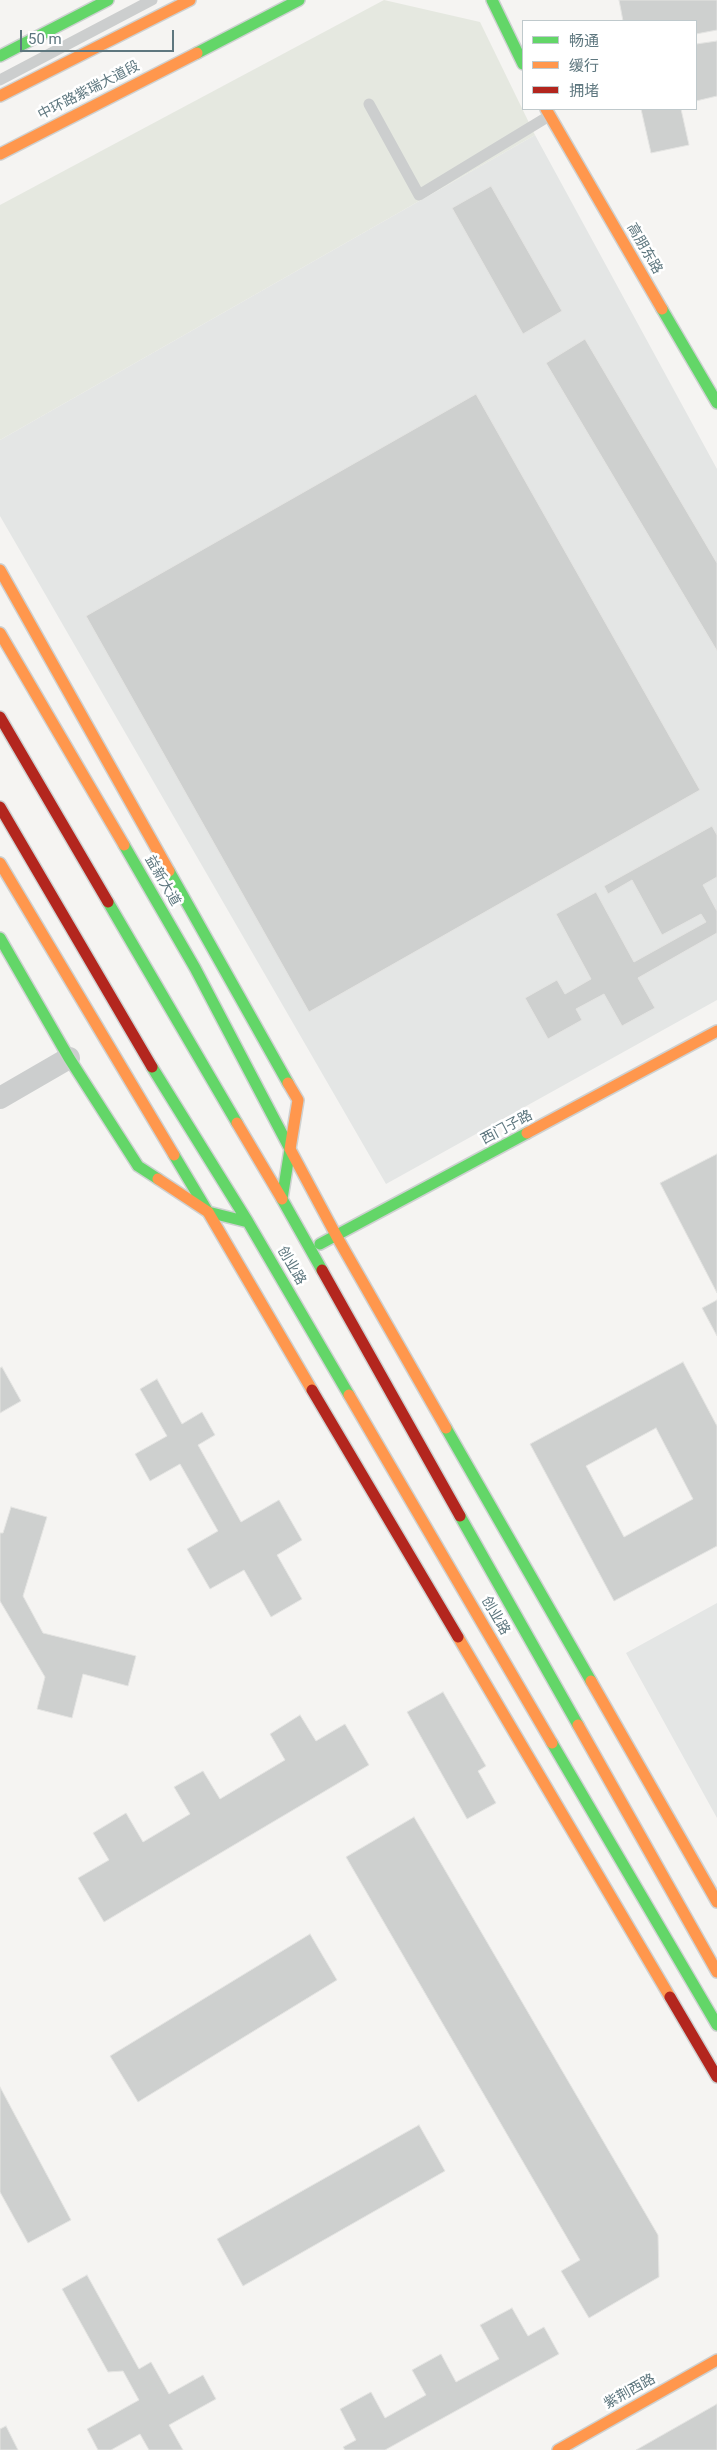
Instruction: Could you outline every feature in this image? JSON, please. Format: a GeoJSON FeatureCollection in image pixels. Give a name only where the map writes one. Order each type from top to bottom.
{"type":"FeatureCollection","features":[{"type":"Feature","properties":{"kind":"main road"},"geometry":{"type":"LineString","coordinates":[[0,56],[108,0]]}},
{"type":"Feature","properties":{"kind":"main road"},"geometry":{"type":"LineString","coordinates":[[0,96],[190,0]]}},
{"type":"Feature","properties":{"kind":"main road","name":"中环路紫瑞大道段"},"geometry":{"type":"LineString","coordinates":[[0,154],[299,0]]}},
{"type":"Feature","properties":{"kind":"main road"},"geometry":{"type":"LineString","coordinates":[[492,0],[522,62]]}},
{"type":"Feature","properties":{"kind":"main road","name":"高朋东路"},"geometry":{"type":"LineString","coordinates":[[547,112],[717,404]]}},
{"type":"Feature","properties":{"kind":"main road"},"geometry":{"type":"LineString","coordinates":[[0,570],[298,1100],[282,1200]]}},
{"type":"Feature","properties":{"kind":"main road","name":"益新大道"},"geometry":{"type":"LineString","coordinates":[[0,633],[195,968],[337,1237],[717,1902]]}},
{"type":"Feature","properties":{"kind":"main road","name":"创业路"},"geometry":{"type":"LineString","coordinates":[[0,718],[159,986],[282,1200],[717,1972]]}},
{"type":"Feature","properties":{"kind":"main road","name":"创业路"},"geometry":{"type":"LineString","coordinates":[[0,807],[117,1010],[248,1222],[717,2025]]}},
{"type":"Feature","properties":{"kind":"main road"},"geometry":{"type":"LineString","coordinates":[[0,863],[93,1022],[208,1212],[717,2078]]}},
{"type":"Feature","properties":{"kind":"main road"},"geometry":{"type":"LineString","coordinates":[[0,938],[70,1058],[138,1166],[208,1212],[248,1222]]}},
{"type":"Feature","properties":{"kind":"main road","name":"西门子路"},"geometry":{"type":"LineString","coordinates":[[310,1249],[337,1237],[717,1031]]}},
{"type":"Feature","properties":{"kind":"main road","name":"紫荆西路"},"geometry":{"type":"LineString","coordinates":[[558,2450],[717,2360]]}},
{"type":"Feature","properties":{"kind":"street"},"geometry":{"type":"LineString","coordinates":[[0,1098],[70,1058]]}},
{"type":"Feature","properties":{"kind":"lane"},"geometry":{"type":"LineString","coordinates":[[0,80],[152,0]]}},
{"type":"Feature","properties":{"kind":"lane"},"geometry":{"type":"LineString","coordinates":[[369,104],[418,194],[547,112]]}},
{"type":"Feature","properties":{"kind":"shaded area"},"geometry":{"type":"Polygon","coordinates":[[[384,0],[480,22],[535,135],[0,440],[0,205],[384,0]]]}},
{"type":"Feature","properties":{"kind":"shaded area"},"geometry":{"type":"Polygon","coordinates":[[[535,135],[717,469],[717,1000],[386,1184],[0,516],[0,440],[535,135]]]}},
{"type":"Feature","properties":{"kind":"shaded area"},"geometry":{"type":"Polygon","coordinates":[[[717,1603],[717,1818],[626,1653],[717,1603]]]}},
{"type":"Feature","properties":{"kind":"building"},"geometry":{"type":"Polygon","coordinates":[[[619,0],[717,0],[717,30],[697,34],[697,20],[623,20],[619,0]]]}},
{"type":"Feature","properties":{"kind":"building"},"geometry":{"type":"Polygon","coordinates":[[[717,41],[717,96],[697,101],[697,44],[717,41]]]}},
{"type":"Feature","properties":{"kind":"building"},"geometry":{"type":"Polygon","coordinates":[[[641,110],[681,110],[689,145],[651,153],[641,110]]]}},
{"type":"Feature","properties":{"kind":"building"},"geometry":{"type":"Polygon","coordinates":[[[491,186],[562,311],[523,334],[452,208],[491,186]]]}},
{"type":"Feature","properties":{"kind":"building"},"geometry":{"type":"Polygon","coordinates":[[[585,339],[717,563],[717,651],[546,363],[585,339]]]}},
{"type":"Feature","properties":{"kind":"building"},"geometry":{"type":"Polygon","coordinates":[[[476,394],[700,790],[309,1012],[86,616],[476,394]]]}},
{"type":"Feature","properties":{"kind":"building"},"geometry":{"type":"Polygon","coordinates":[[[712,826],[717,835],[717,877],[703,885],[717,911],[717,933],[638,978],[655,1008],[622,1026],[604,994],[576,1009],[582,1020],[548,1039],[525,998],[557,980],[565,994],[591,979],[556,914],[596,892],[634,962],[706,922],[701,914],[662,935],[632,880],[608,894],[604,886],[712,826]]]}},
{"type":"Feature","properties":{"kind":"building"},"geometry":{"type":"Polygon","coordinates":[[[717,1154],[717,1293],[660,1183],[717,1154]]]}},
{"type":"Feature","properties":{"kind":"building"},"geometry":{"type":"Polygon","coordinates":[[[717,1300],[717,1336],[702,1308],[717,1300]]]}},
{"type":"Feature","properties":{"kind":"building"},"geometry":{"type":"Polygon","coordinates":[[[683,1362],[717,1426],[717,1546],[614,1601],[530,1444],[683,1362]]]}},
{"type":"Feature","properties":{"kind":"building"},"geometry":{"type":"Polygon","coordinates":[[[2,1367],[21,1401],[0,1413],[0,1368],[2,1367]]]}},
{"type":"Feature","properties":{"kind":"building"},"geometry":{"type":"Polygon","coordinates":[[[157,1379],[182,1424],[202,1412],[215,1435],[198,1445],[241,1522],[279,1500],[302,1540],[277,1555],[302,1599],[271,1617],[244,1570],[210,1589],[187,1549],[218,1531],[180,1464],[150,1481],[135,1454],[167,1436],[140,1389],[157,1379]]]}},
{"type":"Feature","properties":{"kind":"building"},"geometry":{"type":"Polygon","coordinates":[[[656,1428],[693,1499],[624,1537],[586,1466],[656,1428]]]}},
{"type":"Feature","properties":{"kind":"building"},"geometry":{"type":"Polygon","coordinates":[[[11,1507],[47,1517],[23,1596],[43,1633],[136,1656],[128,1686],[83,1674],[72,1718],[37,1709],[45,1677],[0,1601],[0,1533],[3,1533],[11,1507]]]}},
{"type":"Feature","properties":{"kind":"building"},"geometry":{"type":"Polygon","coordinates":[[[443,1692],[486,1766],[478,1771],[496,1803],[467,1819],[407,1712],[443,1692]]]}},
{"type":"Feature","properties":{"kind":"building"},"geometry":{"type":"Polygon","coordinates":[[[300,1715],[316,1741],[345,1724],[369,1765],[104,1922],[78,1878],[109,1860],[93,1833],[126,1813],[143,1842],[190,1814],[174,1787],[203,1771],[220,1799],[285,1760],[270,1734],[300,1715]]]}},
{"type":"Feature","properties":{"kind":"building"},"geometry":{"type":"Polygon","coordinates":[[[414,1817],[658,2235],[659,2277],[589,2318],[561,2271],[580,2260],[346,1857],[414,1817]]]}},
{"type":"Feature","properties":{"kind":"building"},"geometry":{"type":"Polygon","coordinates":[[[310,1934],[337,1980],[138,2102],[110,2056],[310,1934]]]}},
{"type":"Feature","properties":{"kind":"building"},"geometry":{"type":"Polygon","coordinates":[[[0,2087],[71,2220],[28,2243],[0,2192],[0,2087]]]}},
{"type":"Feature","properties":{"kind":"building"},"geometry":{"type":"Polygon","coordinates":[[[419,2125],[445,2171],[243,2286],[217,2239],[419,2125]]]}},
{"type":"Feature","properties":{"kind":"building"},"geometry":{"type":"Polygon","coordinates":[[[87,2275],[139,2369],[151,2362],[169,2394],[203,2375],[216,2399],[169,2425],[183,2450],[149,2450],[140,2434],[111,2450],[98,2450],[87,2429],[139,2400],[123,2371],[108,2372],[62,2289],[87,2275]]]}},
{"type":"Feature","properties":{"kind":"building"},"geometry":{"type":"Polygon","coordinates":[[[512,2308],[528,2336],[544,2327],[559,2354],[385,2450],[345,2450],[343,2447],[356,2440],[340,2409],[371,2392],[385,2418],[426,2395],[412,2370],[441,2354],[456,2382],[499,2359],[480,2325],[512,2308]]]}},
{"type":"Feature","properties":{"kind":"building"},"geometry":{"type":"Polygon","coordinates":[[[717,2404],[717,2450],[636,2450],[717,2404]]]}},
{"type":"Feature","properties":{"kind":"building"},"geometry":{"type":"Polygon","coordinates":[[[6,2426],[18,2450],[0,2450],[0,2429],[6,2426]]]}},
{"type":"Feature","properties":{"kind":"traffic: fast"},"geometry":{"type":"LineString","coordinates":[[0,56],[108,0]]}},
{"type":"Feature","properties":{"kind":"traffic: fast"},"geometry":{"type":"LineString","coordinates":[[197,53],[299,0]]}},
{"type":"Feature","properties":{"kind":"traffic: fast"},"geometry":{"type":"LineString","coordinates":[[492,0],[522,62]]}},
{"type":"Feature","properties":{"kind":"traffic: fast"},"geometry":{"type":"LineString","coordinates":[[662,309],[717,403]]}},
{"type":"Feature","properties":{"kind":"traffic: fast"},"geometry":{"type":"LineString","coordinates":[[124,845],[195,968],[290,1149],[282,1199],[322,1270]]}},
{"type":"Feature","properties":{"kind":"traffic: fast"},"geometry":{"type":"LineString","coordinates":[[169,871],[288,1083]]}},
{"type":"Feature","properties":{"kind":"traffic: fast"},"geometry":{"type":"LineString","coordinates":[[108,902],[237,1123]]}},
{"type":"Feature","properties":{"kind":"traffic: fast"},"geometry":{"type":"LineString","coordinates":[[0,938],[69,1058],[138,1166],[158,1179]]}},
{"type":"Feature","properties":{"kind":"traffic: fast"},"geometry":{"type":"LineString","coordinates":[[152,1067],[248,1222]]}},
{"type":"Feature","properties":{"kind":"traffic: fast"},"geometry":{"type":"LineString","coordinates":[[320,1244],[527,1133]]}},
{"type":"Feature","properties":{"kind":"traffic: fast"},"geometry":{"type":"LineString","coordinates":[[174,1155],[208,1212],[248,1222],[349,1395]]}},
{"type":"Feature","properties":{"kind":"traffic: fast"},"geometry":{"type":"LineString","coordinates":[[446,1428],[591,1681]]}},
{"type":"Feature","properties":{"kind":"traffic: fast"},"geometry":{"type":"LineString","coordinates":[[460,1516],[578,1725]]}},
{"type":"Feature","properties":{"kind":"traffic: fast"},"geometry":{"type":"LineString","coordinates":[[552,1743],[717,2025]]}},
{"type":"Feature","properties":{"kind":"traffic: slow"},"geometry":{"type":"LineString","coordinates":[[0,96],[190,0]]}},
{"type":"Feature","properties":{"kind":"traffic: slow"},"geometry":{"type":"LineString","coordinates":[[0,154],[197,53]]}},
{"type":"Feature","properties":{"kind":"traffic: slow"},"geometry":{"type":"LineString","coordinates":[[547,110],[662,309]]}},
{"type":"Feature","properties":{"kind":"traffic: slow"},"geometry":{"type":"LineString","coordinates":[[0,570],[169,871]]}},
{"type":"Feature","properties":{"kind":"traffic: slow"},"geometry":{"type":"LineString","coordinates":[[0,633],[124,845]]}},
{"type":"Feature","properties":{"kind":"traffic: slow"},"geometry":{"type":"LineString","coordinates":[[0,863],[174,1155]]}},
{"type":"Feature","properties":{"kind":"traffic: slow"},"geometry":{"type":"LineString","coordinates":[[527,1133],[717,1031]]}},
{"type":"Feature","properties":{"kind":"traffic: slow"},"geometry":{"type":"LineString","coordinates":[[288,1083],[298,1100],[290,1149],[337,1237],[446,1428]]}},
{"type":"Feature","properties":{"kind":"traffic: slow"},"geometry":{"type":"LineString","coordinates":[[237,1123],[282,1199]]}},
{"type":"Feature","properties":{"kind":"traffic: slow"},"geometry":{"type":"LineString","coordinates":[[158,1179],[208,1212],[312,1390]]}},
{"type":"Feature","properties":{"kind":"traffic: slow"},"geometry":{"type":"LineString","coordinates":[[349,1395],[552,1743]]}},
{"type":"Feature","properties":{"kind":"traffic: slow"},"geometry":{"type":"LineString","coordinates":[[458,1637],[670,1997]]}},
{"type":"Feature","properties":{"kind":"traffic: slow"},"geometry":{"type":"LineString","coordinates":[[591,1681],[717,1902]]}},
{"type":"Feature","properties":{"kind":"traffic: slow"},"geometry":{"type":"LineString","coordinates":[[578,1725],[717,1972]]}},
{"type":"Feature","properties":{"kind":"traffic: slow"},"geometry":{"type":"LineString","coordinates":[[558,2450],[717,2360]]}},
{"type":"Feature","properties":{"kind":"traffic: jam"},"geometry":{"type":"LineString","coordinates":[[0,717],[108,902]]}},
{"type":"Feature","properties":{"kind":"traffic: jam"},"geometry":{"type":"LineString","coordinates":[[0,807],[152,1067]]}},
{"type":"Feature","properties":{"kind":"traffic: jam"},"geometry":{"type":"LineString","coordinates":[[322,1270],[460,1516]]}},
{"type":"Feature","properties":{"kind":"traffic: jam"},"geometry":{"type":"LineString","coordinates":[[312,1390],[458,1637]]}},
{"type":"Feature","properties":{"kind":"traffic: jam"},"geometry":{"type":"LineString","coordinates":[[670,1997],[717,2077]]}}]}
